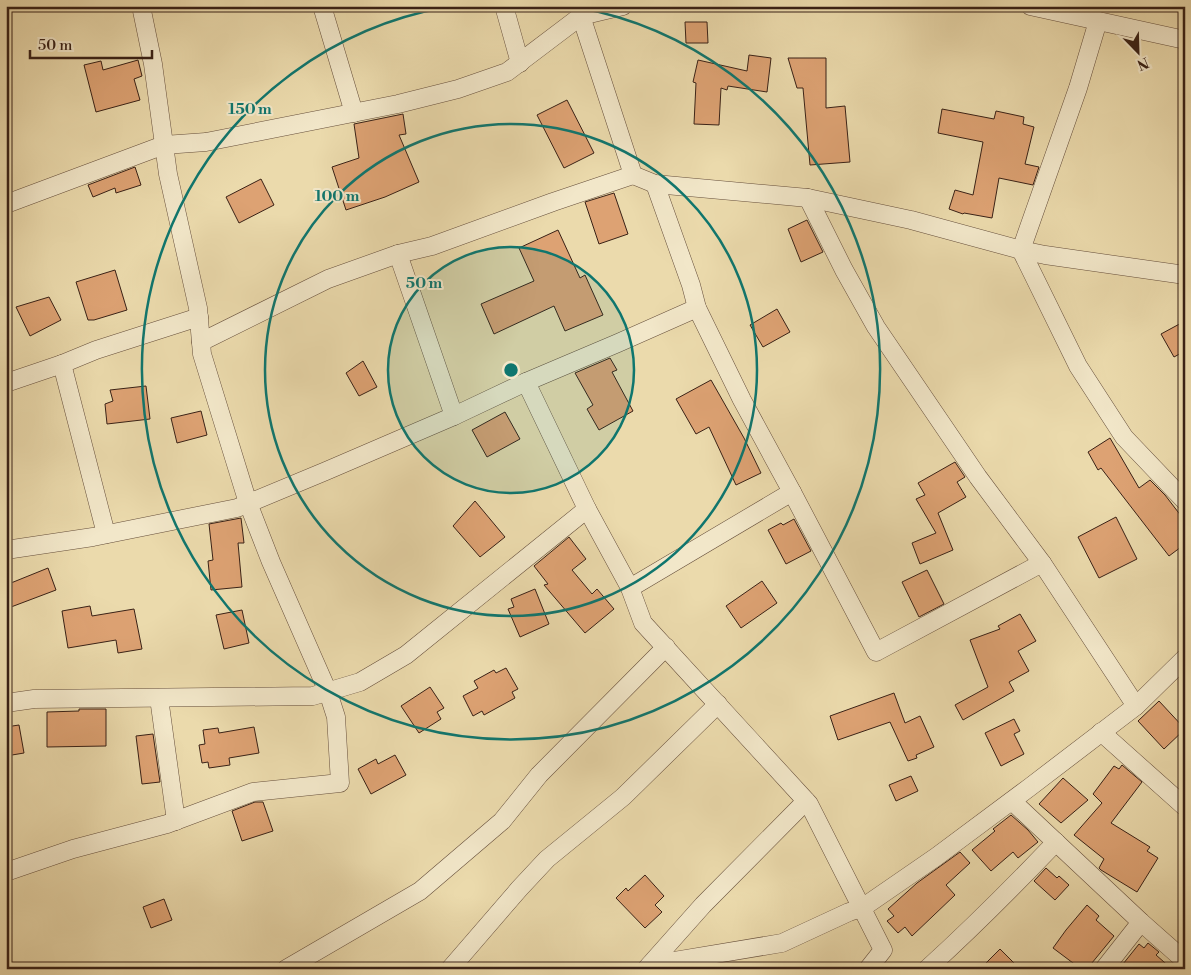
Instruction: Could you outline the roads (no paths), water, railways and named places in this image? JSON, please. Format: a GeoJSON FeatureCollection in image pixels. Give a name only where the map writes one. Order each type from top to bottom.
{"type":"FeatureCollection","features":[{"type":"Feature","properties":{"kind":"street"},"geometry":{"type":"LineString","coordinates":[[6,872],[73,849],[176,821],[253,792],[340,783],[336,717],[328,692],[271,562],[248,503],[202,354],[199,317],[168,174],[153,64],[141,6]]}},
{"type":"Feature","properties":{"kind":"street"},"geometry":{"type":"LineString","coordinates":[[322,6],[354,113]]}},
{"type":"Feature","properties":{"kind":"street"},"geometry":{"type":"LineString","coordinates":[[504,6],[520,63]]}},
{"type":"Feature","properties":{"kind":"street"},"geometry":{"type":"LineString","coordinates":[[6,204],[164,145],[206,142],[398,104],[458,88],[507,72],[581,16],[623,6]]}},
{"type":"Feature","properties":{"kind":"street"},"geometry":{"type":"LineString","coordinates":[[1030,6],[1185,40]]}},
{"type":"Feature","properties":{"kind":"street"},"geometry":{"type":"LineString","coordinates":[[581,16],[633,175]]}},
{"type":"Feature","properties":{"kind":"street"},"geometry":{"type":"LineString","coordinates":[[1098,21],[1078,88],[1021,250],[1078,366],[1124,437],[1185,501]]}},
{"type":"Feature","properties":{"kind":"street"},"geometry":{"type":"LineString","coordinates":[[201,342],[328,279],[398,254],[432,246],[633,175],[654,184],[808,198],[911,220],[1045,255],[1185,275]]}},
{"type":"Feature","properties":{"kind":"street"},"geometry":{"type":"LineString","coordinates":[[654,184],[691,286],[697,308],[742,400],[876,652],[1042,563]]}},
{"type":"Feature","properties":{"kind":"street"},"geometry":{"type":"LineString","coordinates":[[808,198],[876,328],[978,477],[1042,563],[1136,706]]}},
{"type":"Feature","properties":{"kind":"street"},"geometry":{"type":"LineString","coordinates":[[398,254],[454,416]]}},
{"type":"Feature","properties":{"kind":"street"},"geometry":{"type":"LineString","coordinates":[[6,550],[106,534],[237,508],[454,416],[526,382],[697,308]]}},
{"type":"Feature","properties":{"kind":"street"},"geometry":{"type":"LineString","coordinates":[[6,383],[96,350],[199,317]]}},
{"type":"Feature","properties":{"kind":"street"},"geometry":{"type":"LineString","coordinates":[[62,364],[106,534]]}},
{"type":"Feature","properties":{"kind":"street"},"geometry":{"type":"LineString","coordinates":[[526,382],[587,509],[630,588],[643,622],[806,801],[883,950],[868,969]]}},
{"type":"Feature","properties":{"kind":"street"},"geometry":{"type":"LineString","coordinates":[[630,588],[792,492]]}},
{"type":"Feature","properties":{"kind":"street"},"geometry":{"type":"LineString","coordinates":[[6,703],[34,699],[313,696],[360,682],[406,655],[587,509]]}},
{"type":"Feature","properties":{"kind":"street"},"geometry":{"type":"LineString","coordinates":[[286,969],[420,891],[502,821],[539,775],[666,647]]}},
{"type":"Feature","properties":{"kind":"street"},"geometry":{"type":"LineString","coordinates":[[649,967],[782,943],[849,912],[862,908],[936,857],[1136,706],[1185,658]]}},
{"type":"Feature","properties":{"kind":"street"},"geometry":{"type":"LineString","coordinates":[[159,698],[176,821]]}},
{"type":"Feature","properties":{"kind":"street"},"geometry":{"type":"LineString","coordinates":[[450,969],[547,859],[623,797],[718,704]]}},
{"type":"Feature","properties":{"kind":"street"},"geometry":{"type":"LineString","coordinates":[[1101,732],[1185,806]]}},
{"type":"Feature","properties":{"kind":"street"},"geometry":{"type":"LineString","coordinates":[[1012,800],[1185,961]]}},
{"type":"Feature","properties":{"kind":"street"},"geometry":{"type":"LineString","coordinates":[[649,967],[703,905],[806,801]]}},
{"type":"Feature","properties":{"kind":"street"},"geometry":{"type":"LineString","coordinates":[[927,969],[961,939],[1056,842]]}},
{"type":"Feature","properties":{"kind":"street"},"geometry":{"type":"LineString","coordinates":[[1104,969],[1141,922]]}}]}
